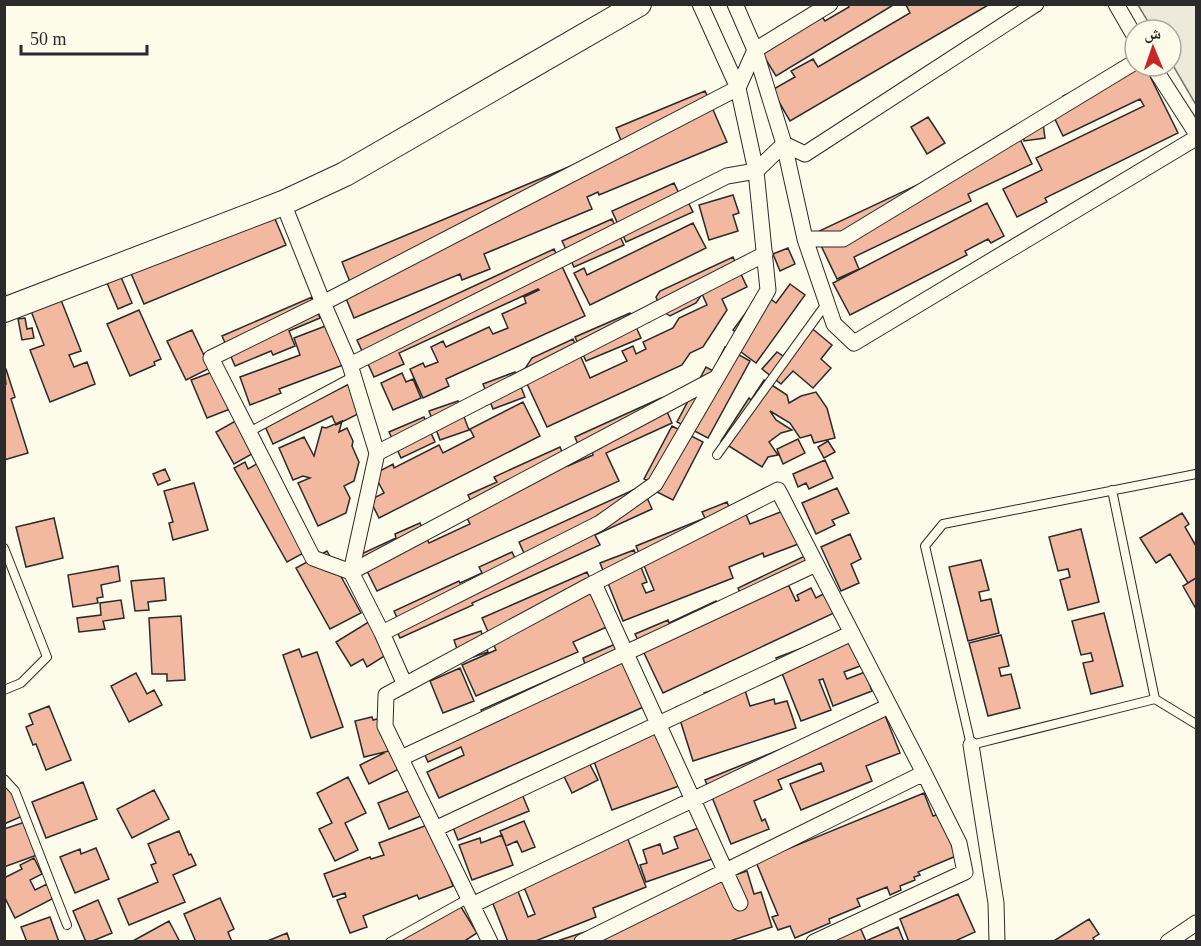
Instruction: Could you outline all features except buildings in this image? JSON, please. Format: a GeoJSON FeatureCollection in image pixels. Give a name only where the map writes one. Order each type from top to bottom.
{"type":"FeatureCollection","features":[{"type":"Feature","properties":{"kind":"main road"},"geometry":{"type":"LineString","coordinates":[[4,310],[283,203],[345,174],[639,4]]}},
{"type":"Feature","properties":{"kind":"street"},"geometry":{"type":"LineString","coordinates":[[382,633],[600,523],[655,484],[768,290],[756,171],[738,88],[700,4]]}},
{"type":"Feature","properties":{"kind":"street"},"geometry":{"type":"LineString","coordinates":[[735,4],[755,50],[784,144],[805,239],[834,324],[854,342],[1197,138]]}},
{"type":"Feature","properties":{"kind":"street"},"geometry":{"type":"LineString","coordinates":[[717,377],[351,572],[313,558],[211,358],[738,88],[755,50],[830,4]]}},
{"type":"Feature","properties":{"kind":"street"},"geometry":{"type":"LineString","coordinates":[[784,144],[804,154],[1036,4]]}},
{"type":"Feature","properties":{"kind":"street"},"geometry":{"type":"LineString","coordinates":[[1116,4],[1124,18]]}},
{"type":"Feature","properties":{"kind":"street"},"geometry":{"type":"LineString","coordinates":[[805,239],[843,239],[1123,69]]}},
{"type":"Feature","properties":{"kind":"street"},"geometry":{"type":"LineString","coordinates":[[1161,78],[1197,133]]}},
{"type":"Feature","properties":{"kind":"street"},"geometry":{"type":"LineString","coordinates":[[352,371],[727,176],[756,171],[784,144]]}},
{"type":"Feature","properties":{"kind":"street"},"geometry":{"type":"LineString","coordinates":[[283,203],[322,303],[352,371],[377,453],[351,572],[405,685]]}},
{"type":"Feature","properties":{"kind":"street"},"geometry":{"type":"LineString","coordinates":[[377,453],[765,254]]}},
{"type":"Feature","properties":{"kind":"street"},"geometry":{"type":"LineString","coordinates":[[490,942],[385,726],[386,695],[590,585],[778,490],[959,843],[965,872],[814,942]]}},
{"type":"Feature","properties":{"kind":"street"},"geometry":{"type":"LineString","coordinates":[[401,758],[816,564]]}},
{"type":"Feature","properties":{"kind":"street"},"geometry":{"type":"LineString","coordinates":[[590,585],[597,590],[740,903]]}},
{"type":"Feature","properties":{"kind":"street"},"geometry":{"type":"LineString","coordinates":[[435,829],[852,633]]}},
{"type":"Feature","properties":{"kind":"street"},"geometry":{"type":"LineString","coordinates":[[471,902],[693,800],[889,706]]}},
{"type":"Feature","properties":{"kind":"street"},"geometry":{"type":"LineString","coordinates":[[971,745],[996,903],[997,942]]}},
{"type":"Feature","properties":{"kind":"street"},"geometry":{"type":"LineString","coordinates":[[582,942],[924,772]]}},
{"type":"Feature","properties":{"kind":"street"},"geometry":{"type":"LineString","coordinates":[[1168,942],[1197,923]]}},
{"type":"Feature","properties":{"kind":"lane"},"geometry":{"type":"LineString","coordinates":[[717,455],[827,303]]}},
{"type":"Feature","properties":{"kind":"lane"},"geometry":{"type":"LineString","coordinates":[[249,432],[352,371]]}},
{"type":"Feature","properties":{"kind":"lane"},"geometry":{"type":"LineString","coordinates":[[1197,474],[943,524],[925,546],[971,745],[1155,699],[1197,724]]}},
{"type":"Feature","properties":{"kind":"lane"},"geometry":{"type":"LineString","coordinates":[[1112,490],[1155,699]]}},
{"type":"Feature","properties":{"kind":"lane"},"geometry":{"type":"LineString","coordinates":[[4,548],[47,657],[21,682],[4,690]]}},
{"type":"Feature","properties":{"kind":"lane"},"geometry":{"type":"LineString","coordinates":[[4,779],[15,791],[67,925]]}},
{"type":"Feature","properties":{"kind":"lane"},"geometry":{"type":"LineString","coordinates":[[390,942],[471,902]]}},
{"type":"Feature","properties":{"kind":"shaded area"},"geometry":{"type":"Polygon","coordinates":[[[1138,5],[1196,5],[1196,105],[1180,78],[1183,78],[1183,18],[1146,18],[1138,5]]]}}]}
